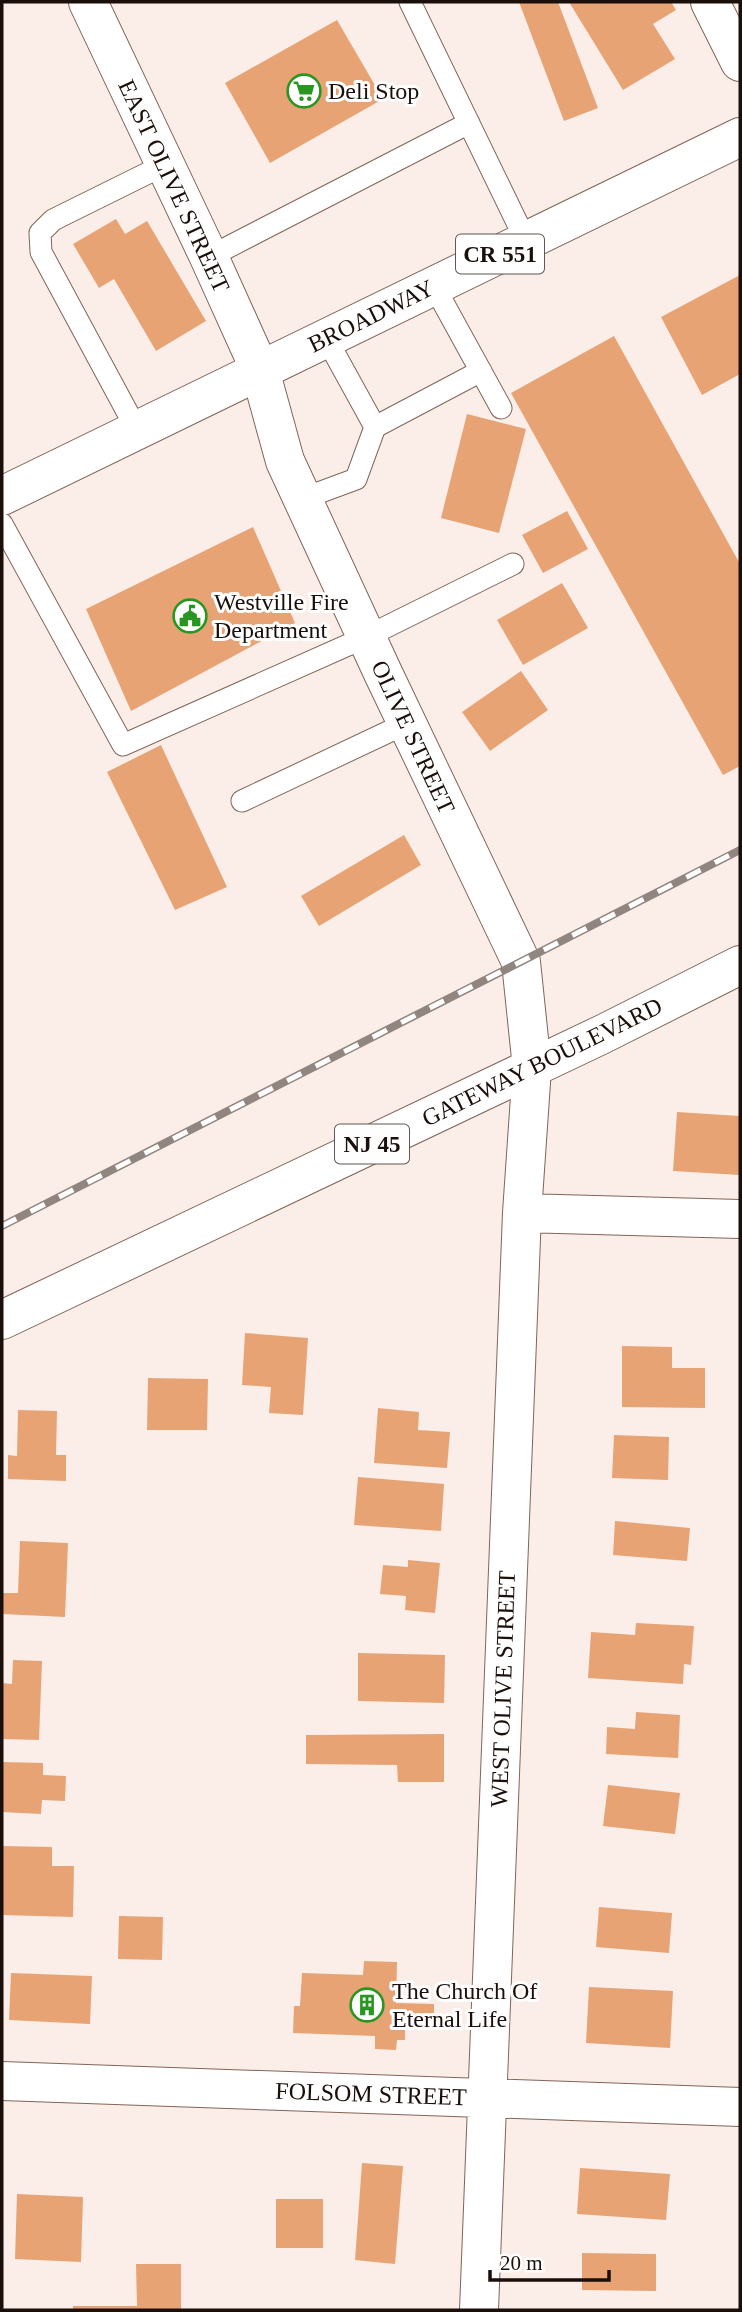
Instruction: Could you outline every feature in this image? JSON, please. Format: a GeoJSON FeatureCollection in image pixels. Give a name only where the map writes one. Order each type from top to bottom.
{"type":"FeatureCollection","features":[{"type":"Feature","properties":{"kind":"street","name":"EAST OLIVE STREET"},"geometry":{"type":"LineString","coordinates":[[88,2],[260,370]]}},
{"type":"Feature","properties":{"kind":"street"},"geometry":{"type":"LineString","coordinates":[[710,2],[740,62]]}},
{"type":"Feature","properties":{"kind":"street","name":"BROADWAY"},"geometry":{"type":"LineString","coordinates":[[2,496],[740,137]]}},
{"type":"Feature","properties":{"kind":"street","name":"OLIVE STREET"},"geometry":{"type":"LineString","coordinates":[[260,370],[285,461],[366,638],[521,962],[532,1068]]}},
{"type":"Feature","properties":{"kind":"street","name":"GATEWAY BOULEVARD"},"geometry":{"type":"LineString","coordinates":[[2,1320],[532,1068],[740,965]]}},
{"type":"Feature","properties":{"kind":"street","name":"WEST OLIVE STREET"},"geometry":{"type":"LineString","coordinates":[[479,2310],[522,1213],[532,1068]]}},
{"type":"Feature","properties":{"kind":"street"},"geometry":{"type":"LineString","coordinates":[[522,1213],[740,1219]]}},
{"type":"Feature","properties":{"kind":"street","name":"FOLSOM STREET"},"geometry":{"type":"LineString","coordinates":[[2,2081],[740,2108]]}},
{"type":"Feature","properties":{"kind":"lane"},"geometry":{"type":"LineString","coordinates":[[410,2],[526,241]]}},
{"type":"Feature","properties":{"kind":"lane"},"geometry":{"type":"LineString","coordinates":[[209,257],[469,123]]}},
{"type":"Feature","properties":{"kind":"lane"},"geometry":{"type":"LineString","coordinates":[[137,430],[41,252],[40,233],[53,220],[164,165]]}},
{"type":"Feature","properties":{"kind":"lane"},"geometry":{"type":"LineString","coordinates":[[434,286],[501,408]]}},
{"type":"Feature","properties":{"kind":"lane"},"geometry":{"type":"LineString","coordinates":[[326,338],[375,427]]}},
{"type":"Feature","properties":{"kind":"lane"},"geometry":{"type":"LineString","coordinates":[[302,499],[355,479],[375,427],[481,371]]}},
{"type":"Feature","properties":{"kind":"lane"},"geometry":{"type":"LineString","coordinates":[[2,524],[123,745],[366,638],[513,564]]}},
{"type":"Feature","properties":{"kind":"lane"},"geometry":{"type":"LineString","coordinates":[[242,801],[407,723]]}},
{"type":"Feature","properties":{"kind":"building"},"geometry":{"type":"Polygon","coordinates":[[[519,2],[558,2],[598,108],[564,121],[519,2]]]}},
{"type":"Feature","properties":{"kind":"building"},"geometry":{"type":"Polygon","coordinates":[[[569,2],[671,2],[676,10],[653,24],[675,59],[623,90],[569,2]]]}},
{"type":"Feature","properties":{"kind":"building","name":"Deli Stop"},"geometry":{"type":"Polygon","coordinates":[[[337,20],[383,99],[270,163],[225,83],[337,20]]]}},
{"type":"Feature","properties":{"kind":"building"},"geometry":{"type":"Polygon","coordinates":[[[116,219],[125,234],[147,221],[206,321],[156,351],[114,279],[99,288],[73,244],[116,219]]]}},
{"type":"Feature","properties":{"kind":"building"},"geometry":{"type":"Polygon","coordinates":[[[740,275],[740,374],[702,395],[661,317],[740,275]]]}},
{"type":"Feature","properties":{"kind":"building"},"geometry":{"type":"Polygon","coordinates":[[[614,336],[740,564],[740,766],[723,775],[511,393],[614,336]]]}},
{"type":"Feature","properties":{"kind":"building"},"geometry":{"type":"Polygon","coordinates":[[[467,414],[526,429],[499,533],[441,518],[467,414]]]}},
{"type":"Feature","properties":{"kind":"building"},"geometry":{"type":"Polygon","coordinates":[[[567,511],[588,549],[543,573],[522,535],[567,511]]]}},
{"type":"Feature","properties":{"kind":"building","name":"Westville Fire Department"},"geometry":{"type":"Polygon","coordinates":[[[253,527],[295,623],[131,711],[86,609],[253,527]]]}},
{"type":"Feature","properties":{"kind":"building"},"geometry":{"type":"Polygon","coordinates":[[[562,583],[588,628],[523,665],[497,620],[562,583]]]}},
{"type":"Feature","properties":{"kind":"building"},"geometry":{"type":"Polygon","coordinates":[[[521,671],[548,710],[490,751],[462,712],[521,671]]]}},
{"type":"Feature","properties":{"kind":"building"},"geometry":{"type":"Polygon","coordinates":[[[161,745],[227,887],[175,910],[107,772],[161,745]]]}},
{"type":"Feature","properties":{"kind":"building"},"geometry":{"type":"Polygon","coordinates":[[[404,835],[421,865],[319,926],[301,896],[404,835]]]}},
{"type":"Feature","properties":{"kind":"building"},"geometry":{"type":"Polygon","coordinates":[[[677,1112],[740,1116],[740,1175],[673,1171],[677,1112]]]}},
{"type":"Feature","properties":{"kind":"building"},"geometry":{"type":"Polygon","coordinates":[[[245,1333],[308,1338],[303,1415],[269,1413],[271,1387],[242,1385],[245,1333]]]}},
{"type":"Feature","properties":{"kind":"building"},"geometry":{"type":"Polygon","coordinates":[[[622,1346],[672,1347],[672,1368],[705,1368],[705,1408],[622,1407],[622,1346]]]}},
{"type":"Feature","properties":{"kind":"building"},"geometry":{"type":"Polygon","coordinates":[[[148,1378],[208,1379],[207,1430],[147,1430],[148,1378]]]}},
{"type":"Feature","properties":{"kind":"building"},"geometry":{"type":"Polygon","coordinates":[[[378,1408],[419,1412],[418,1430],[450,1432],[447,1468],[374,1463],[378,1408]]]}},
{"type":"Feature","properties":{"kind":"building"},"geometry":{"type":"Polygon","coordinates":[[[18,1410],[57,1411],[56,1455],[66,1455],[66,1481],[8,1479],[8,1455],[17,1456],[18,1410]]]}},
{"type":"Feature","properties":{"kind":"building"},"geometry":{"type":"Polygon","coordinates":[[[614,1435],[669,1437],[668,1480],[612,1478],[614,1435]]]}},
{"type":"Feature","properties":{"kind":"building"},"geometry":{"type":"Polygon","coordinates":[[[358,1477],[444,1484],[441,1531],[354,1525],[358,1477]]]}},
{"type":"Feature","properties":{"kind":"building"},"geometry":{"type":"Polygon","coordinates":[[[615,1521],[690,1528],[687,1561],[613,1555],[615,1521]]]}},
{"type":"Feature","properties":{"kind":"building"},"geometry":{"type":"Polygon","coordinates":[[[20,1541],[68,1543],[65,1617],[2,1614],[2,1593],[18,1593],[20,1541]]]}},
{"type":"Feature","properties":{"kind":"building"},"geometry":{"type":"Polygon","coordinates":[[[408,1560],[440,1563],[435,1613],[405,1610],[406,1596],[380,1594],[383,1565],[408,1567],[408,1560]]]}},
{"type":"Feature","properties":{"kind":"building"},"geometry":{"type":"Polygon","coordinates":[[[636,1623],[694,1626],[691,1665],[684,1664],[683,1684],[588,1678],[591,1632],[635,1635],[636,1623]]]}},
{"type":"Feature","properties":{"kind":"building"},"geometry":{"type":"Polygon","coordinates":[[[358,1653],[445,1655],[444,1703],[358,1701],[358,1653]]]}},
{"type":"Feature","properties":{"kind":"building"},"geometry":{"type":"Polygon","coordinates":[[[13,1660],[42,1661],[39,1740],[2,1739],[2,1683],[12,1684],[13,1660]]]}},
{"type":"Feature","properties":{"kind":"building"},"geometry":{"type":"Polygon","coordinates":[[[636,1712],[680,1715],[678,1758],[606,1754],[607,1727],[635,1729],[636,1712]]]}},
{"type":"Feature","properties":{"kind":"building"},"geometry":{"type":"Polygon","coordinates":[[[444,1734],[444,1782],[398,1782],[397,1765],[306,1764],[306,1735],[444,1734]]]}},
{"type":"Feature","properties":{"kind":"building"},"geometry":{"type":"Polygon","coordinates":[[[2,1762],[43,1763],[43,1775],[66,1776],[65,1801],[42,1800],[41,1814],[2,1812],[2,1762]]]}},
{"type":"Feature","properties":{"kind":"building"},"geometry":{"type":"Polygon","coordinates":[[[608,1785],[680,1793],[675,1834],[603,1826],[608,1785]]]}},
{"type":"Feature","properties":{"kind":"building"},"geometry":{"type":"Polygon","coordinates":[[[2,1846],[52,1847],[52,1866],[74,1866],[73,1917],[2,1915],[2,1846]]]}},
{"type":"Feature","properties":{"kind":"building"},"geometry":{"type":"Polygon","coordinates":[[[599,1907],[672,1913],[669,1953],[596,1947],[599,1907]]]}},
{"type":"Feature","properties":{"kind":"building"},"geometry":{"type":"Polygon","coordinates":[[[119,1916],[163,1917],[162,1960],[118,1959],[119,1916]]]}},
{"type":"Feature","properties":{"kind":"building","name":"The Church Of Eternal Life"},"geometry":{"type":"Polygon","coordinates":[[[364,1961],[397,1962],[396,2003],[434,2004],[434,2020],[405,2019],[405,2040],[397,2040],[396,2050],[375,2049],[375,2036],[293,2033],[294,2006],[300,2006],[302,1973],[363,1975],[364,1961]]]}},
{"type":"Feature","properties":{"kind":"building"},"geometry":{"type":"Polygon","coordinates":[[[11,1973],[92,1976],[90,2024],[9,2020],[11,1973]]]}},
{"type":"Feature","properties":{"kind":"building"},"geometry":{"type":"Polygon","coordinates":[[[589,1987],[673,1991],[670,2048],[586,2043],[589,1987]]]}},
{"type":"Feature","properties":{"kind":"building"},"geometry":{"type":"Polygon","coordinates":[[[362,2163],[403,2166],[395,2264],[355,2260],[362,2163]]]}},
{"type":"Feature","properties":{"kind":"building"},"geometry":{"type":"Polygon","coordinates":[[[580,2168],[670,2174],[666,2220],[577,2214],[580,2168]]]}},
{"type":"Feature","properties":{"kind":"building"},"geometry":{"type":"Polygon","coordinates":[[[17,2194],[83,2197],[81,2262],[15,2259],[17,2194]]]}},
{"type":"Feature","properties":{"kind":"building"},"geometry":{"type":"Polygon","coordinates":[[[276,2199],[323,2199],[323,2248],[276,2248],[276,2199]]]}},
{"type":"Feature","properties":{"kind":"building"},"geometry":{"type":"Polygon","coordinates":[[[582,2253],[656,2254],[656,2291],[582,2290],[582,2253]]]}},
{"type":"Feature","properties":{"kind":"building"},"geometry":{"type":"Polygon","coordinates":[[[136,2264],[181,2264],[181,2310],[73,2310],[73,2306],[137,2306],[136,2264]]]}},
{"type":"Feature","properties":{"kind":"railway"},"geometry":{"type":"LineString","coordinates":[[2,1226],[740,850]]}},
{"type":"Feature","properties":{"kind":"place","name":"Deli Stop"},"geometry":{"type":"Point","coordinates":[304,91]}},
{"type":"Feature","properties":{"kind":"place","name":"Westville Fire Department"},"geometry":{"type":"Point","coordinates":[190,616]}},
{"type":"Feature","properties":{"kind":"place","name":"The Church Of Eternal Life"},"geometry":{"type":"Point","coordinates":[367,2005]}}]}
